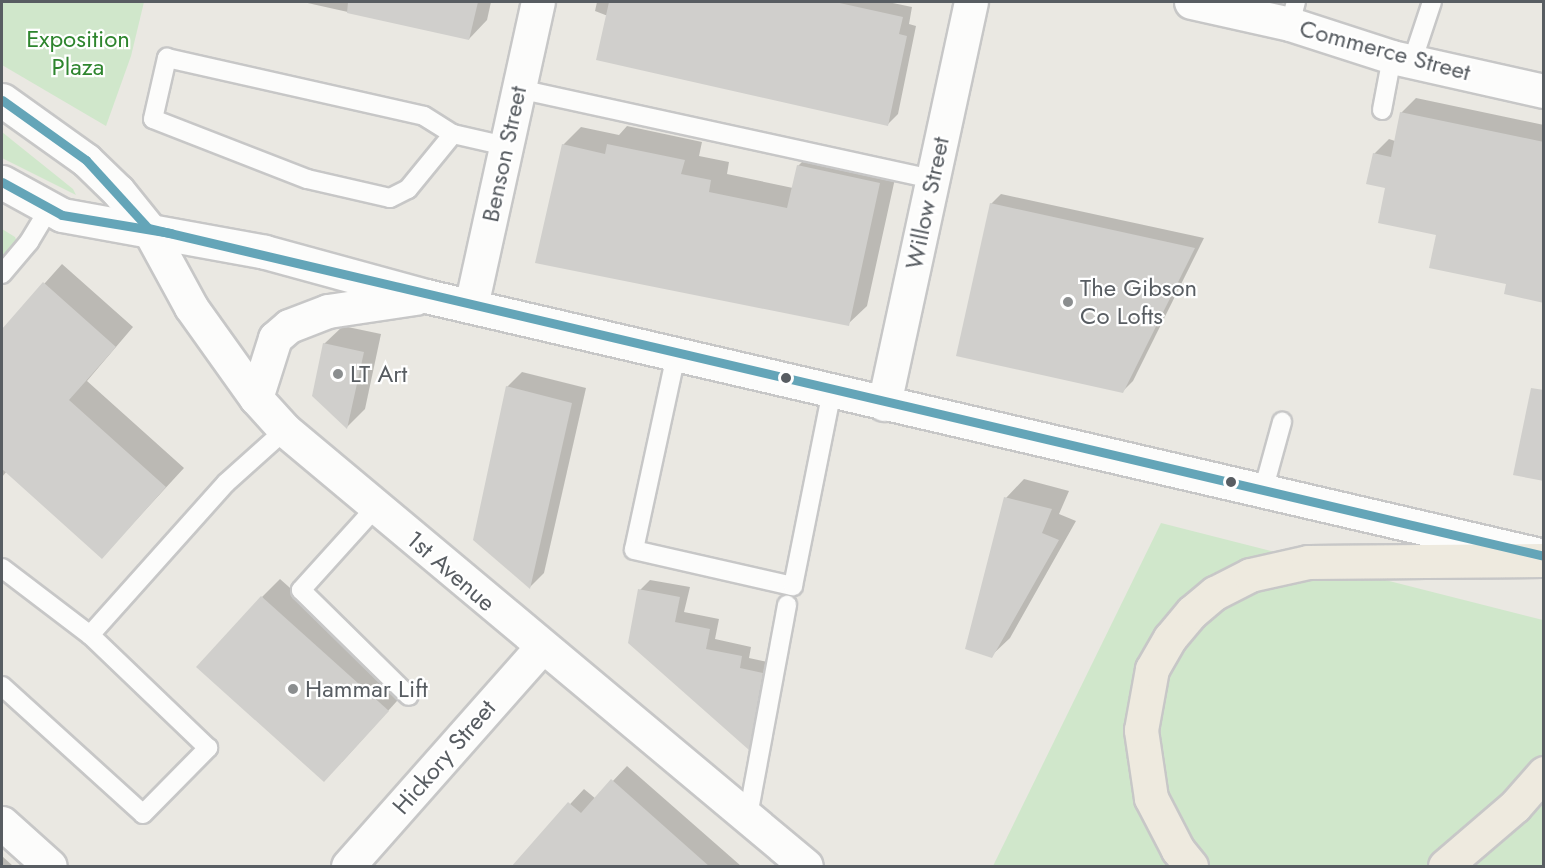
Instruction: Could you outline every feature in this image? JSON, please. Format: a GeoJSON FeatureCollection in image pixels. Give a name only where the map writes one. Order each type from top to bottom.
{"type":"FeatureCollection","features":[{"type":"Feature","properties":{"kind":"highway"},"geometry":{"type":"LineString","coordinates":[[1191,867],[1178,850],[1151,798],[1141,730],[1152,669],[1170,638],[1192,612],[1215,593],[1250,575],[1308,562],[1544,558]]}},
{"type":"Feature","properties":{"kind":"highway"},"geometry":{"type":"LineString","coordinates":[[1445,867],[1515,806],[1544,773]]}},
{"type":"Feature","properties":{"kind":"main road","name":"Benson Street"},"geometry":{"type":"LineString","coordinates":[[471,306],[538,2]]}},
{"type":"Feature","properties":{"kind":"main road","name":"Willow Street"},"geometry":{"type":"LineString","coordinates":[[884,404],[970,2]]}},
{"type":"Feature","properties":{"kind":"main road","name":"Commerce Street"},"geometry":{"type":"LineString","coordinates":[[1191,2],[1293,13],[1402,60],[1544,91]]}},
{"type":"Feature","properties":{"kind":"main road","name":"1st Avenue"},"geometry":{"type":"LineString","coordinates":[[2,100],[86,160],[118,190],[148,228],[191,307],[256,398],[285,430],[540,648],[747,821],[806,867]]}},
{"type":"Feature","properties":{"kind":"main road"},"geometry":{"type":"LineString","coordinates":[[2,182],[62,215],[148,228],[265,252],[426,296],[1544,558]]}},
{"type":"Feature","properties":{"kind":"main road"},"geometry":{"type":"LineString","coordinates":[[256,398],[275,338],[290,326],[328,311],[426,296]]}},
{"type":"Feature","properties":{"kind":"main road","name":"Hickory Street"},"geometry":{"type":"LineString","coordinates":[[348,867],[540,648]]}},
{"type":"Feature","properties":{"kind":"main road"},"geometry":{"type":"LineString","coordinates":[[2,824],[50,867]]}},
{"type":"Feature","properties":{"kind":"lane"},"geometry":{"type":"LineString","coordinates":[[1382,110],[1402,60],[1432,2]]}},
{"type":"Feature","properties":{"kind":"lane"},"geometry":{"type":"LineString","coordinates":[[453,134],[408,189],[390,198],[306,179],[153,119],[167,58],[424,116],[453,134],[506,146]]}},
{"type":"Feature","properties":{"kind":"lane"},"geometry":{"type":"LineString","coordinates":[[519,89],[932,179]]}},
{"type":"Feature","properties":{"kind":"lane"},"geometry":{"type":"LineString","coordinates":[[2,274],[29,242],[49,209]]}},
{"type":"Feature","properties":{"kind":"lane"},"geometry":{"type":"LineString","coordinates":[[676,355],[634,550],[793,586],[832,391]]}},
{"type":"Feature","properties":{"kind":"lane"},"geometry":{"type":"LineString","coordinates":[[1263,491],[1282,422]]}},
{"type":"Feature","properties":{"kind":"lane"},"geometry":{"type":"LineString","coordinates":[[90,635],[226,483],[285,430]]}},
{"type":"Feature","properties":{"kind":"lane"},"geometry":{"type":"LineString","coordinates":[[376,507],[301,590],[409,696]]}},
{"type":"Feature","properties":{"kind":"lane"},"geometry":{"type":"LineString","coordinates":[[2,568],[90,635],[208,748],[143,814],[2,686]]}},
{"type":"Feature","properties":{"kind":"lane"},"geometry":{"type":"LineString","coordinates":[[747,821],[787,605]]}},
{"type":"Feature","properties":{"kind":"green space","name":"Exposition Plaza"},"geometry":{"type":"Polygon","coordinates":[[[2,2],[144,2],[131,56],[106,126],[2,65],[2,2]]]}},
{"type":"Feature","properties":{"kind":"green space","name":"Exposition Plaza"},"geometry":{"type":"Polygon","coordinates":[[[2,132],[73,189],[76,195],[2,158],[2,132]]]}},
{"type":"Feature","properties":{"kind":"green space"},"geometry":{"type":"Polygon","coordinates":[[[2,229],[15,237],[19,247],[2,267],[2,229]]]}},
{"type":"Feature","properties":{"kind":"green space"},"geometry":{"type":"Polygon","coordinates":[[[1161,523],[1543,620],[1542,866],[993,866],[1161,523]]]}},
{"type":"Feature","properties":{"kind":"building"},"geometry":{"type":"Polygon","coordinates":[[[348,2],[478,2],[469,40],[347,13],[348,2]]]}},
{"type":"Feature","properties":{"kind":"building"},"geometry":{"type":"Polygon","coordinates":[[[609,2],[835,2],[903,17],[899,34],[907,36],[888,126],[596,60],[609,2]]]}},
{"type":"Feature","properties":{"kind":"building"},"geometry":{"type":"Polygon","coordinates":[[[1400,112],[1544,142],[1544,303],[1504,294],[1506,284],[1429,268],[1436,235],[1378,223],[1385,188],[1366,184],[1373,153],[1391,157],[1400,112]]]}},
{"type":"Feature","properties":{"kind":"building"},"geometry":{"type":"Polygon","coordinates":[[[562,144],[605,154],[607,144],[685,160],[681,174],[711,180],[709,192],[787,208],[797,165],[880,183],[849,326],[535,263],[562,144]]]}},
{"type":"Feature","properties":{"kind":"building","name":"The Gibson Co Lofts"},"geometry":{"type":"Polygon","coordinates":[[[990,203],[1195,248],[1123,393],[956,356],[990,203]]]}},
{"type":"Feature","properties":{"kind":"building"},"geometry":{"type":"Polygon","coordinates":[[[43,282],[116,347],[69,400],[166,487],[102,559],[2,469],[2,329],[43,282]]]}},
{"type":"Feature","properties":{"kind":"building","name":"LT Art"},"geometry":{"type":"Polygon","coordinates":[[[323,343],[364,352],[347,429],[312,396],[323,343]]]}},
{"type":"Feature","properties":{"kind":"building"},"geometry":{"type":"Polygon","coordinates":[[[506,386],[572,403],[530,589],[473,540],[506,386]]]}},
{"type":"Feature","properties":{"kind":"building"},"geometry":{"type":"Polygon","coordinates":[[[1531,388],[1544,390],[1544,481],[1513,475],[1531,388]]]}},
{"type":"Feature","properties":{"kind":"building"},"geometry":{"type":"Polygon","coordinates":[[[1004,497],[1052,509],[1042,533],[1059,540],[992,658],[965,649],[1004,497]]]}},
{"type":"Feature","properties":{"kind":"building"},"geometry":{"type":"Polygon","coordinates":[[[638,589],[680,597],[675,622],[710,629],[706,649],[742,656],[740,668],[763,673],[749,750],[628,643],[638,589]]]}},
{"type":"Feature","properties":{"kind":"building","name":"Hammar Lift"},"geometry":{"type":"Polygon","coordinates":[[[261,596],[389,711],[324,782],[196,667],[261,596]]]}},
{"type":"Feature","properties":{"kind":"building"},"geometry":{"type":"Polygon","coordinates":[[[611,779],[710,867],[511,867],[568,802],[581,813],[611,779]]]}},
{"type":"Feature","properties":{"kind":"transit line"},"geometry":{"type":"LineString","coordinates":[[2,100],[86,160],[148,228],[1544,556]]}},
{"type":"Feature","properties":{"kind":"transit line"},"geometry":{"type":"LineString","coordinates":[[2,182],[62,215],[171,233]]}},
{"type":"Feature","properties":{"kind":"place","name":"The Gibson Co Lofts"},"geometry":{"type":"Point","coordinates":[1068,302]}},
{"type":"Feature","properties":{"kind":"place","name":"LT Art"},"geometry":{"type":"Point","coordinates":[338,374]}},
{"type":"Feature","properties":{"kind":"place","name":"Hammar Lift"},"geometry":{"type":"Point","coordinates":[293,689]}}]}
